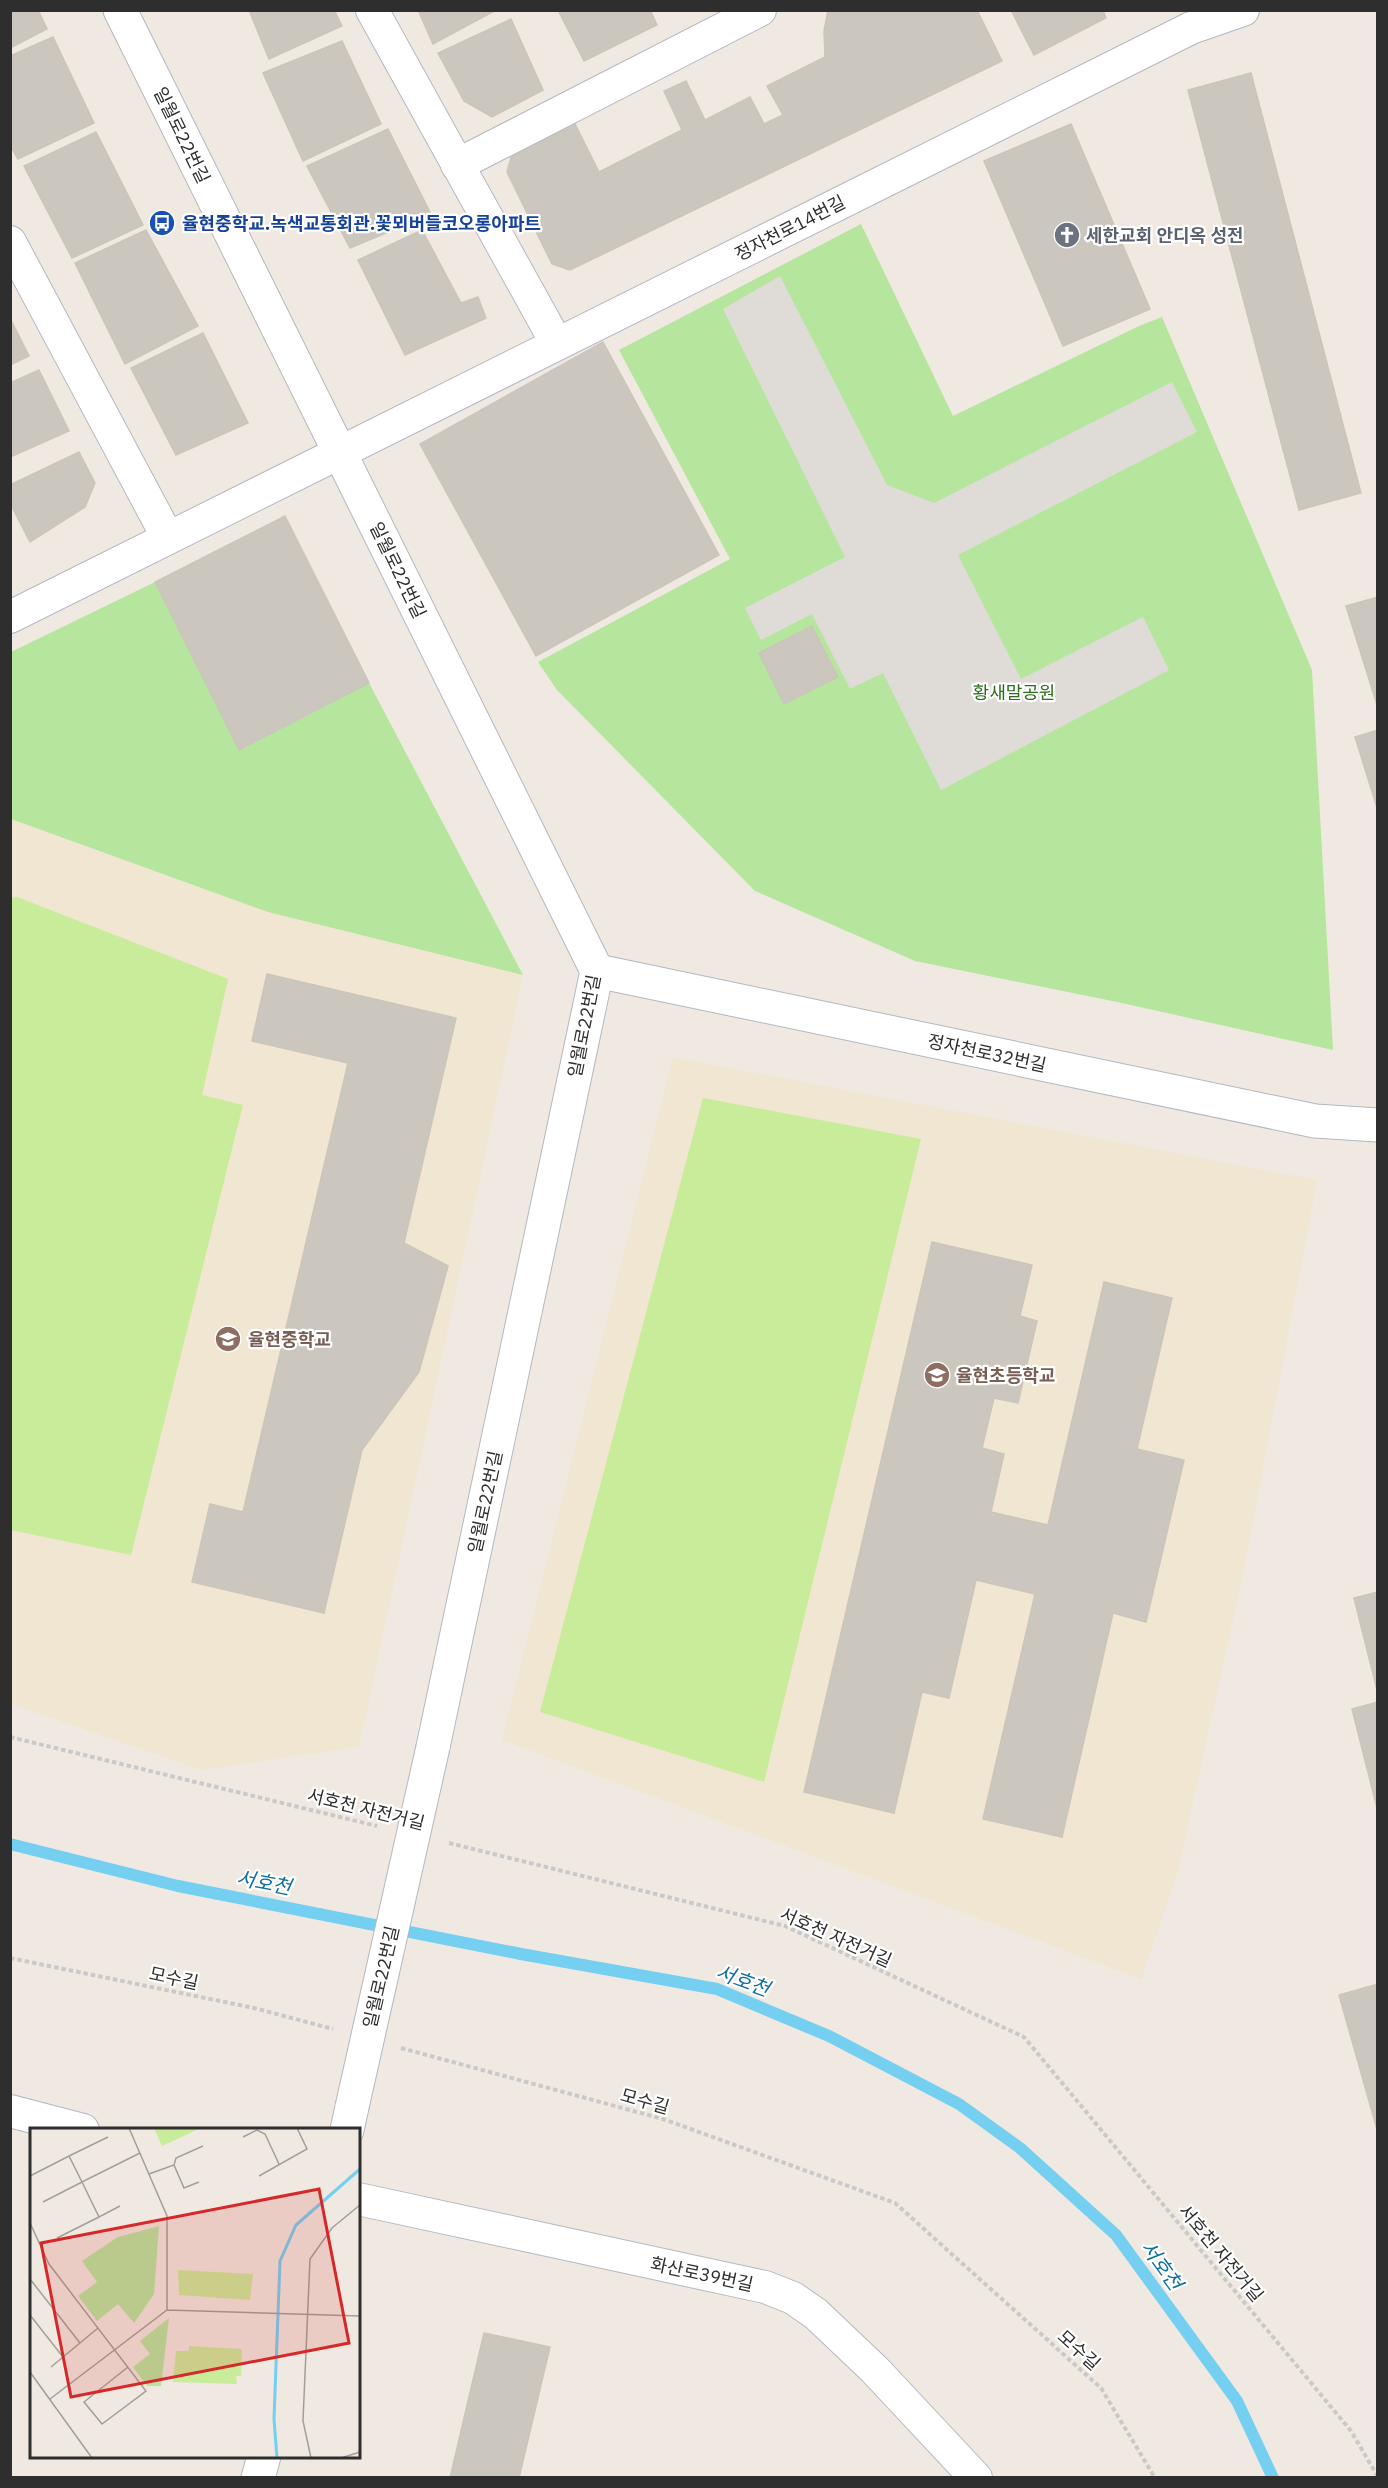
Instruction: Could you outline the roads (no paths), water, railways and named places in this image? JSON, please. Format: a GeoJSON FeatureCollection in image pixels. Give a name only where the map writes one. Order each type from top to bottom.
{"type":"FeatureCollection","features":[{"type":"Feature","properties":{"kind":"street","name":"일월로22번길"},"geometry":{"type":"LineString","coordinates":[[120,10],[597,971],[433,1747],[349,2118]]}},
{"type":"Feature","properties":{"kind":"street"},"geometry":{"type":"LineString","coordinates":[[372,10],[556,345]]}},
{"type":"Feature","properties":{"kind":"street"},"geometry":{"type":"LineString","coordinates":[[457,165],[760,10]]}},
{"type":"Feature","properties":{"kind":"street","name":"정자천로14번길"},"geometry":{"type":"LineString","coordinates":[[10,617],[1181,33],[1243,10]]}},
{"type":"Feature","properties":{"kind":"street"},"geometry":{"type":"LineString","coordinates":[[10,242],[168,538]]}},
{"type":"Feature","properties":{"kind":"street","name":"정자천로32번길"},"geometry":{"type":"LineString","coordinates":[[597,971],[1315,1121],[1377,1125]]}},
{"type":"Feature","properties":{"kind":"street"},"geometry":{"type":"LineString","coordinates":[[10,2111],[75,2128]]}},
{"type":"Feature","properties":{"kind":"street","name":"화산로39번길"},"geometry":{"type":"LineString","coordinates":[[360,2199],[765,2288],[793,2298],[816,2314],[875,2370],[976,2478]]}},
{"type":"Feature","properties":{"kind":"street"},"geometry":{"type":"LineString","coordinates":[[258,2478],[264,2458]]}},
{"type":"Feature","properties":{"kind":"waterway","name":"서호천"},"geometry":{"type":"LineString","coordinates":[[10,1844],[178,1886],[521,1954],[717,1989],[829,2036],[959,2104],[1020,2148],[1116,2235],[1237,2401],[1273,2478]]}},
{"type":"Feature","properties":{"kind":"place","name":"율현중학교.녹색교통회관.꽃뫼버들코오롱아파트"},"geometry":{"type":"Point","coordinates":[162,223]}},
{"type":"Feature","properties":{"kind":"place","name":"세한교회 안디옥 성전"},"geometry":{"type":"Point","coordinates":[1067,235]}},
{"type":"Feature","properties":{"kind":"place","name":"율현중학교"},"geometry":{"type":"Point","coordinates":[228,1339]}},
{"type":"Feature","properties":{"kind":"place","name":"율현초등학교"},"geometry":{"type":"Point","coordinates":[937,1375]}},
{"type":"Feature","properties":{"kind":"park label","name":"황새말공원"},"geometry":{"type":"Point","coordinates":[1014,692]}}]}
